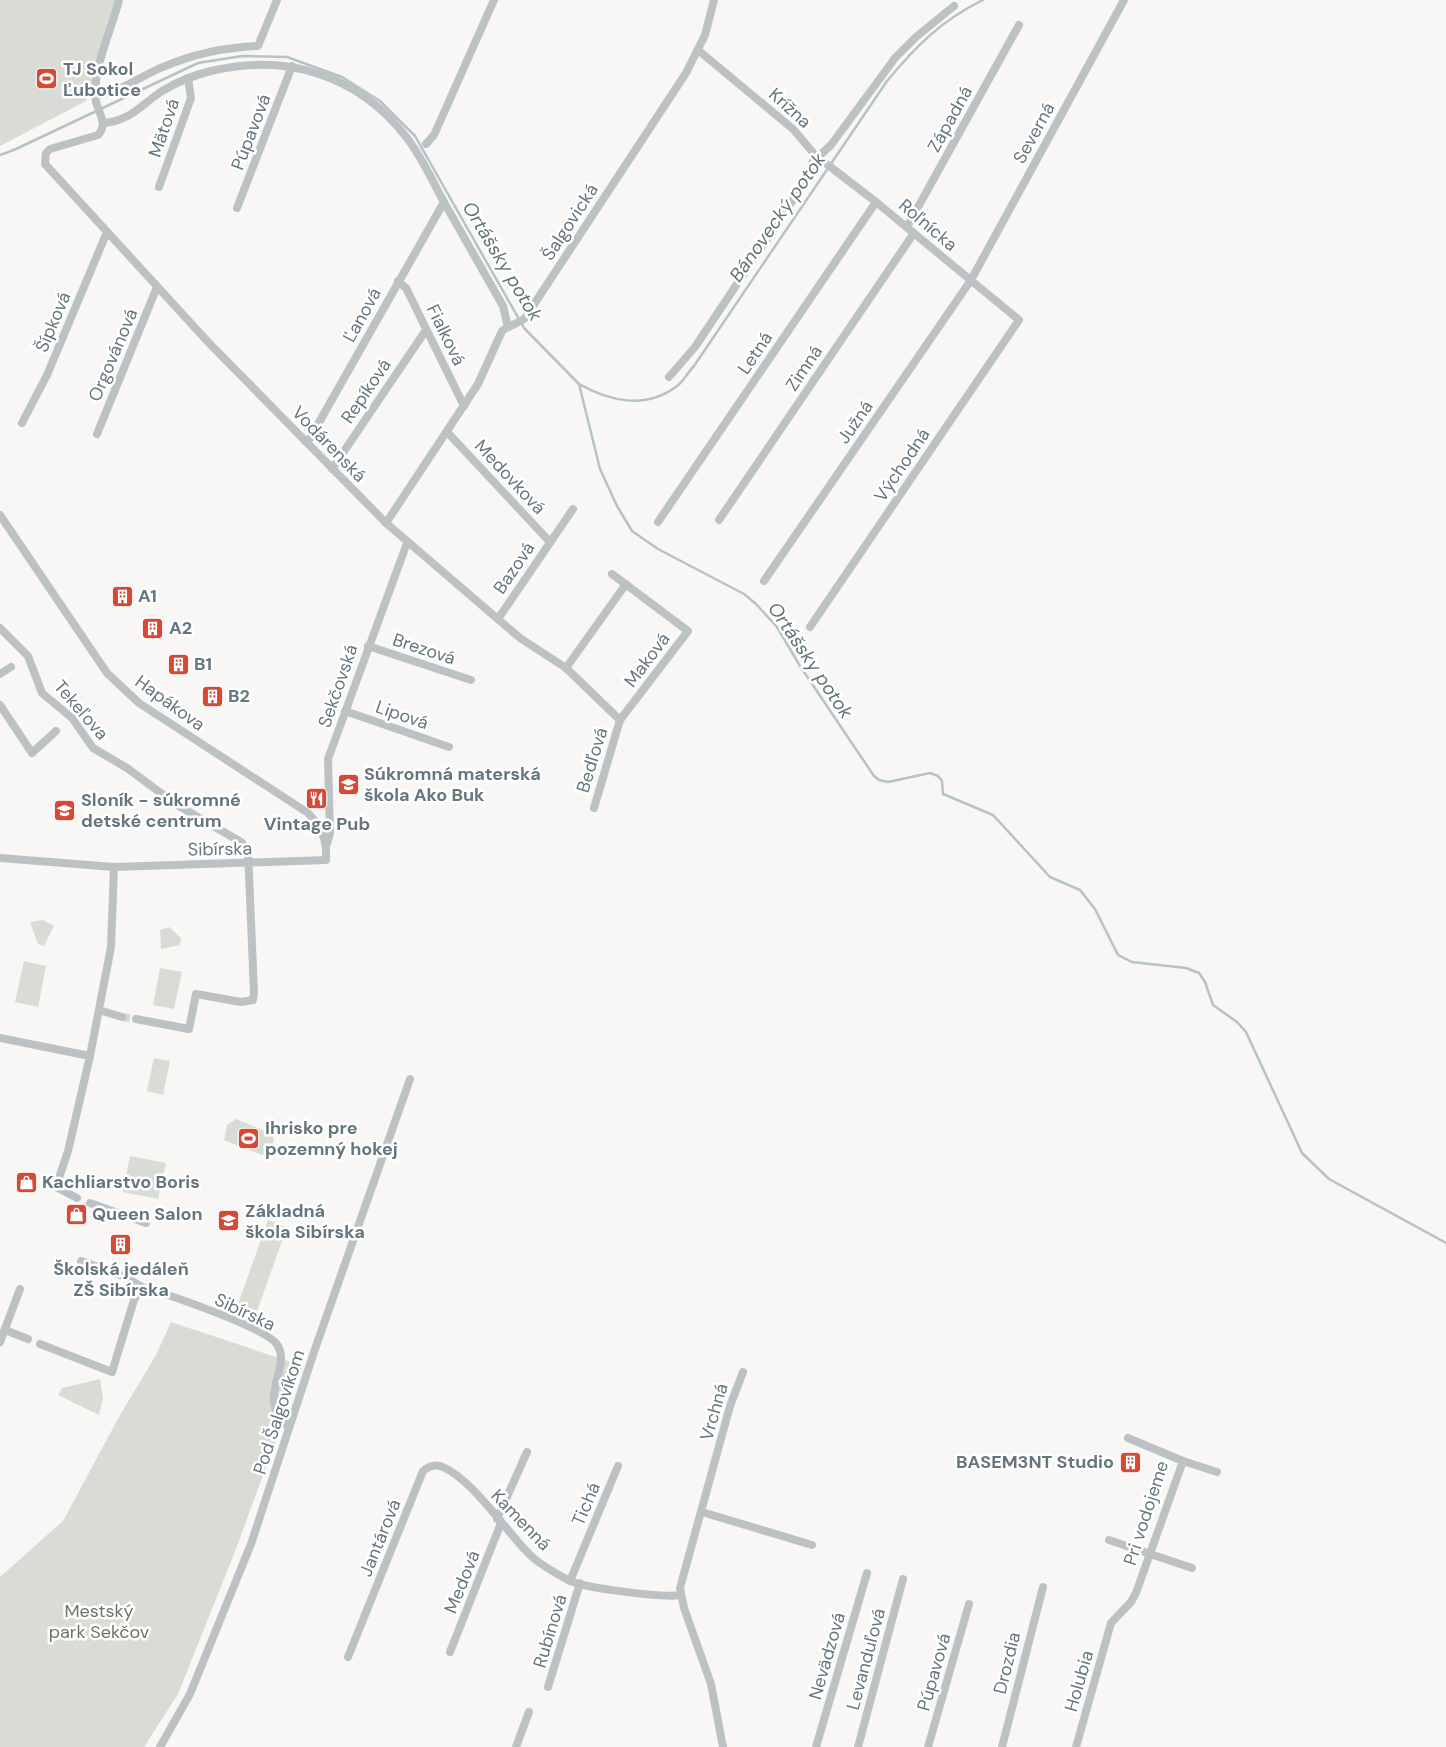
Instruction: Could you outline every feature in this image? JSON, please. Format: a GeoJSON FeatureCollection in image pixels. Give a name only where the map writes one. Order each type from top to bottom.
{"type":"FeatureCollection","features":[{"type":"Feature","properties":{"kind":"street"},"geometry":{"type":"LineString","coordinates":[[119,0],[101,57],[95,100],[103,120],[126,120],[165,90],[188,78],[228,67],[258,63],[292,66],[323,75],[352,88],[372,103],[407,138],[504,306],[508,326],[502,331],[491,359],[448,433],[386,523]]}},
{"type":"Feature","properties":{"kind":"street"},"geometry":{"type":"LineString","coordinates":[[95,100],[189,56],[221,48],[258,46],[277,0]]}},
{"type":"Feature","properties":{"kind":"street"},"geometry":{"type":"LineString","coordinates":[[426,144],[434,134],[494,0]]}},
{"type":"Feature","properties":{"kind":"street","name":"Šalgovická"},"geometry":{"type":"LineString","coordinates":[[508,326],[517,325],[525,318],[686,73],[706,35],[714,0]]}},
{"type":"Feature","properties":{"kind":"street","name":"Severná"},"geometry":{"type":"LineString","coordinates":[[971,280],[1124,0]]}},
{"type":"Feature","properties":{"kind":"street"},"geometry":{"type":"LineString","coordinates":[[819,158],[831,145],[894,58],[954,6]]}},
{"type":"Feature","properties":{"kind":"street","name":"Západná"},"geometry":{"type":"LineString","coordinates":[[907,227],[1019,25]]}},
{"type":"Feature","properties":{"kind":"street","name":"Krížna"},"geometry":{"type":"LineString","coordinates":[[669,377],[695,347],[802,187],[819,158],[793,129],[698,50]]}},
{"type":"Feature","properties":{"kind":"street","name":"Púpavová"},"geometry":{"type":"LineString","coordinates":[[237,208],[292,66]]}},
{"type":"Feature","properties":{"kind":"street","name":"Mätová"},"geometry":{"type":"LineString","coordinates":[[159,187],[191,98],[188,78]]}},
{"type":"Feature","properties":{"kind":"street","name":"Vodárenská"},"geometry":{"type":"LineString","coordinates":[[103,120],[98,135],[50,149],[44,159],[45,164],[157,287],[305,442],[386,523],[520,638],[566,668],[620,720]]}},
{"type":"Feature","properties":{"kind":"street","name":"Roľnícka"},"geometry":{"type":"LineString","coordinates":[[819,158],[907,227],[1019,320]]}},
{"type":"Feature","properties":{"kind":"street","name":"Ľanová"},"geometry":{"type":"LineString","coordinates":[[305,442],[309,440],[444,202]]}},
{"type":"Feature","properties":{"kind":"street","name":"Letná"},"geometry":{"type":"LineString","coordinates":[[658,522],[876,202]]}},
{"type":"Feature","properties":{"kind":"street","name":"Šípková"},"geometry":{"type":"LineString","coordinates":[[22,423],[47,375],[107,232]]}},
{"type":"Feature","properties":{"kind":"street","name":"Zimná"},"geometry":{"type":"LineString","coordinates":[[719,520],[914,233]]}},
{"type":"Feature","properties":{"kind":"street","name":"Južná"},"geometry":{"type":"LineString","coordinates":[[764,581],[971,280]]}},
{"type":"Feature","properties":{"kind":"street","name":"Fialková"},"geometry":{"type":"LineString","coordinates":[[398,281],[406,288],[464,406]]}},
{"type":"Feature","properties":{"kind":"street","name":"Orgovánová"},"geometry":{"type":"LineString","coordinates":[[96,434],[157,287]]}},
{"type":"Feature","properties":{"kind":"street","name":"Východná"},"geometry":{"type":"LineString","coordinates":[[810,626],[1019,320]]}},
{"type":"Feature","properties":{"kind":"street","name":"Repíková"},"geometry":{"type":"LineString","coordinates":[[332,469],[426,330]]}},
{"type":"Feature","properties":{"kind":"street","name":"Medovková"},"geometry":{"type":"LineString","coordinates":[[448,433],[550,542]]}},
{"type":"Feature","properties":{"kind":"street","name":"Bazová"},"geometry":{"type":"LineString","coordinates":[[498,619],[573,509]]}},
{"type":"Feature","properties":{"kind":"street","name":"Hapákova"},"geometry":{"type":"LineString","coordinates":[[0,515],[107,673],[139,703],[308,813],[321,826],[326,845],[326,860]]}},
{"type":"Feature","properties":{"kind":"street","name":"Sekčovská"},"geometry":{"type":"LineString","coordinates":[[326,845],[330,833],[328,760],[407,542]]}},
{"type":"Feature","properties":{"kind":"street","name":"Maková"},"geometry":{"type":"LineString","coordinates":[[612,574],[688,631],[620,720]]}},
{"type":"Feature","properties":{"kind":"street"},"geometry":{"type":"LineString","coordinates":[[566,668],[626,584]]}},
{"type":"Feature","properties":{"kind":"street","name":"Tekeľova"},"geometry":{"type":"LineString","coordinates":[[0,628],[28,656],[42,693],[72,718],[92,748],[127,768],[177,805],[241,842],[248,850],[254,996],[249,1002],[196,994],[189,1029],[136,1019]]}},
{"type":"Feature","properties":{"kind":"street","name":"Brezová"},"geometry":{"type":"LineString","coordinates":[[368,646],[471,680]]}},
{"type":"Feature","properties":{"kind":"street"},"geometry":{"type":"LineString","coordinates":[[0,674],[11,667]]}},
{"type":"Feature","properties":{"kind":"street","name":"Tekeľova"},"geometry":{"type":"LineString","coordinates":[[0,705],[32,753],[56,731]]}},
{"type":"Feature","properties":{"kind":"street","name":"Lipová"},"geometry":{"type":"LineString","coordinates":[[345,711],[449,747]]}},
{"type":"Feature","properties":{"kind":"street","name":"Bedľová"},"geometry":{"type":"LineString","coordinates":[[594,808],[620,720]]}},
{"type":"Feature","properties":{"kind":"street","name":"Sibírska"},"geometry":{"type":"LineString","coordinates":[[0,858],[114,867],[326,860]]}},
{"type":"Feature","properties":{"kind":"street"},"geometry":{"type":"LineString","coordinates":[[77,1198],[56,1187],[68,1151],[90,1056],[111,947],[114,867]]}},
{"type":"Feature","properties":{"kind":"street"},"geometry":{"type":"LineString","coordinates":[[99,1010],[122,1016]]}},
{"type":"Feature","properties":{"kind":"street"},"geometry":{"type":"LineString","coordinates":[[0,1038],[90,1056]]}},
{"type":"Feature","properties":{"kind":"street","name":"Pod Šalgovíkom"},"geometry":{"type":"LineString","coordinates":[[160,1747],[190,1694],[251,1544],[289,1428],[410,1079]]}},
{"type":"Feature","properties":{"kind":"street"},"geometry":{"type":"LineString","coordinates":[[90,1203],[146,1223]]}},
{"type":"Feature","properties":{"kind":"street","name":"Sibírska"},"geometry":{"type":"LineString","coordinates":[[83,1262],[123,1276],[142,1287],[232,1320],[274,1340],[280,1348],[281,1357],[274,1402],[279,1420],[289,1428]]}},
{"type":"Feature","properties":{"kind":"street"},"geometry":{"type":"LineString","coordinates":[[40,1344],[112,1372],[134,1300],[142,1287]]}},
{"type":"Feature","properties":{"kind":"street"},"geometry":{"type":"LineString","coordinates":[[0,1342],[20,1289]]}},
{"type":"Feature","properties":{"kind":"street"},"geometry":{"type":"LineString","coordinates":[[6,1330],[28,1339]]}},
{"type":"Feature","properties":{"kind":"street","name":"Vrchná"},"geometry":{"type":"LineString","coordinates":[[702,1512],[730,1406],[743,1372]]}},
{"type":"Feature","properties":{"kind":"street","name":"Pri vodojeme"},"geometry":{"type":"LineString","coordinates":[[1111,1623],[1131,1602],[1183,1461],[1128,1438]]}},
{"type":"Feature","properties":{"kind":"street","name":"Medová"},"geometry":{"type":"LineString","coordinates":[[450,1652],[527,1452]]}},
{"type":"Feature","properties":{"kind":"street"},"geometry":{"type":"LineString","coordinates":[[1183,1461],[1216,1472]]}},
{"type":"Feature","properties":{"kind":"street","name":"Jantárová"},"geometry":{"type":"LineString","coordinates":[[348,1657],[423,1471],[429,1466],[439,1465],[462,1480]]}},
{"type":"Feature","properties":{"kind":"street","name":"Tichá"},"geometry":{"type":"LineString","coordinates":[[570,1581],[618,1466]]}},
{"type":"Feature","properties":{"kind":"street","name":"Kamenná"},"geometry":{"type":"LineString","coordinates":[[462,1480],[531,1556],[570,1581],[646,1594],[672,1597],[681,1595]]}},
{"type":"Feature","properties":{"kind":"street"},"geometry":{"type":"LineString","coordinates":[[723,1747],[711,1684],[681,1595],[682,1576],[702,1512],[812,1546]]}},
{"type":"Feature","properties":{"kind":"street"},"geometry":{"type":"LineString","coordinates":[[1109,1540],[1192,1568]]}},
{"type":"Feature","properties":{"kind":"street","name":"Nevädzová"},"geometry":{"type":"LineString","coordinates":[[816,1747],[867,1573]]}},
{"type":"Feature","properties":{"kind":"street","name":"Levanduľová"},"geometry":{"type":"LineString","coordinates":[[858,1747],[903,1579]]}},
{"type":"Feature","properties":{"kind":"street","name":"Rubínová"},"geometry":{"type":"LineString","coordinates":[[548,1687],[580,1583]]}},
{"type":"Feature","properties":{"kind":"street","name":"Drozdia"},"geometry":{"type":"LineString","coordinates":[[1002,1747],[1042,1587]]}},
{"type":"Feature","properties":{"kind":"street","name":"Púpavová"},"geometry":{"type":"LineString","coordinates":[[928,1747],[969,1604]]}},
{"type":"Feature","properties":{"kind":"street"},"geometry":{"type":"LineString","coordinates":[[1027,1606],[1037,1609]]}},
{"type":"Feature","properties":{"kind":"street","name":"Holubia"},"geometry":{"type":"LineString","coordinates":[[1076,1747],[1111,1623]]}},
{"type":"Feature","properties":{"kind":"street"},"geometry":{"type":"LineString","coordinates":[[516,1747],[529,1712]]}},
{"type":"Feature","properties":{"kind":"green space","name":"TJ Sokol Ľubotice"},"geometry":{"type":"Polygon","coordinates":[[[0,0],[119,0],[86,101],[0,146],[0,0]]]}},
{"type":"Feature","properties":{"kind":"green space"},"geometry":{"type":"Polygon","coordinates":[[[43,920],[54,926],[44,946],[38,944],[30,922],[43,920]]]}},
{"type":"Feature","properties":{"kind":"green space"},"geometry":{"type":"Polygon","coordinates":[[[169,927],[181,938],[180,945],[161,949],[160,930],[169,927]]]}},
{"type":"Feature","properties":{"kind":"green space"},"geometry":{"type":"Polygon","coordinates":[[[24,961],[46,966],[38,1007],[15,1002],[24,961]]]}},
{"type":"Feature","properties":{"kind":"green space"},"geometry":{"type":"Polygon","coordinates":[[[160,968],[182,972],[174,1009],[153,1005],[160,968]]]}},
{"type":"Feature","properties":{"kind":"green space"},"geometry":{"type":"Polygon","coordinates":[[[154,1058],[170,1061],[163,1095],[147,1091],[154,1058]]]}},
{"type":"Feature","properties":{"kind":"green space","name":"Ihrisko pre pozemný hokej"},"geometry":{"type":"Polygon","coordinates":[[[236,1119],[272,1134],[274,1140],[270,1151],[262,1155],[224,1140],[227,1125],[236,1119]]]}},
{"type":"Feature","properties":{"kind":"green space"},"geometry":{"type":"Polygon","coordinates":[[[130,1156],[166,1163],[158,1199],[123,1192],[130,1156]]]}},
{"type":"Feature","properties":{"kind":"green space"},"geometry":{"type":"Polygon","coordinates":[[[268,1220],[287,1227],[257,1311],[238,1304],[268,1220]]]}},
{"type":"Feature","properties":{"kind":"green space","name":"Mestský park Sekčov"},"geometry":{"type":"Polygon","coordinates":[[[171,1322],[303,1366],[236,1549],[178,1694],[144,1747],[0,1747],[0,1577],[63,1521],[120,1415],[156,1355],[171,1322]]]}},
{"type":"Feature","properties":{"kind":"green space"},"geometry":{"type":"Polygon","coordinates":[[[100,1379],[103,1398],[99,1415],[58,1395],[62,1388],[100,1379]]]}},
{"type":"Feature","properties":{"kind":"waterway","name":"Bánovecký potok"},"geometry":{"type":"LineString","coordinates":[[579,384],[603,395],[628,400],[653,398],[665,394],[679,384],[694,366],[887,81],[908,56],[930,35],[955,16],[983,0]]}},
{"type":"Feature","properties":{"kind":"waterway","name":"Ortášsky potok"},"geometry":{"type":"LineString","coordinates":[[0,155],[198,63],[242,56],[287,57],[342,77],[380,101],[415,136],[524,328],[579,384],[600,469],[617,506],[632,531],[658,549],[744,594],[756,604],[777,627],[800,666],[874,776],[879,780],[888,782],[930,773],[938,776],[942,781],[943,794],[993,815],[1050,877],[1080,890],[1095,909],[1118,955],[1132,962],[1186,968],[1199,973],[1205,982],[1213,1005],[1237,1022],[1246,1032],[1302,1153],[1329,1179],[1446,1243]]}},
{"type":"Feature","properties":{"kind":"tunnel"},"geometry":{"type":"LineString","coordinates":[[122,1017],[136,1019]]}},
{"type":"Feature","properties":{"kind":"place","name":"TJ Sokol Ľubotice"},"geometry":{"type":"Point","coordinates":[47,79]}},
{"type":"Feature","properties":{"kind":"place","name":"A1"},"geometry":{"type":"Point","coordinates":[122,596]}},
{"type":"Feature","properties":{"kind":"place","name":"A2"},"geometry":{"type":"Point","coordinates":[153,628]}},
{"type":"Feature","properties":{"kind":"place","name":"B1"},"geometry":{"type":"Point","coordinates":[178,664]}},
{"type":"Feature","properties":{"kind":"place","name":"B2"},"geometry":{"type":"Point","coordinates":[212,696]}},
{"type":"Feature","properties":{"kind":"place","name":"Súkromná materská škola Ako Buk"},"geometry":{"type":"Point","coordinates":[348,784]}},
{"type":"Feature","properties":{"kind":"place","name":"Vintage Pub"},"geometry":{"type":"Point","coordinates":[317,799]}},
{"type":"Feature","properties":{"kind":"place","name":"Sloník - súkromné detské centrum"},"geometry":{"type":"Point","coordinates":[65,810]}},
{"type":"Feature","properties":{"kind":"place","name":"Ihrisko pre pozemný hokej"},"geometry":{"type":"Point","coordinates":[249,1138]}},
{"type":"Feature","properties":{"kind":"place","name":"Kachliarstvo Boris"},"geometry":{"type":"Point","coordinates":[26,1182]}},
{"type":"Feature","properties":{"kind":"place","name":"Queen Salon"},"geometry":{"type":"Point","coordinates":[76,1214]}},
{"type":"Feature","properties":{"kind":"place","name":"Základná škola Sibírska"},"geometry":{"type":"Point","coordinates":[229,1221]}},
{"type":"Feature","properties":{"kind":"place","name":"Školská jedáleň ZŠ Sibírska"},"geometry":{"type":"Point","coordinates":[121,1244]}},
{"type":"Feature","properties":{"kind":"place","name":"BASEM3NT Studio"},"geometry":{"type":"Point","coordinates":[1130,1462]}}]}
